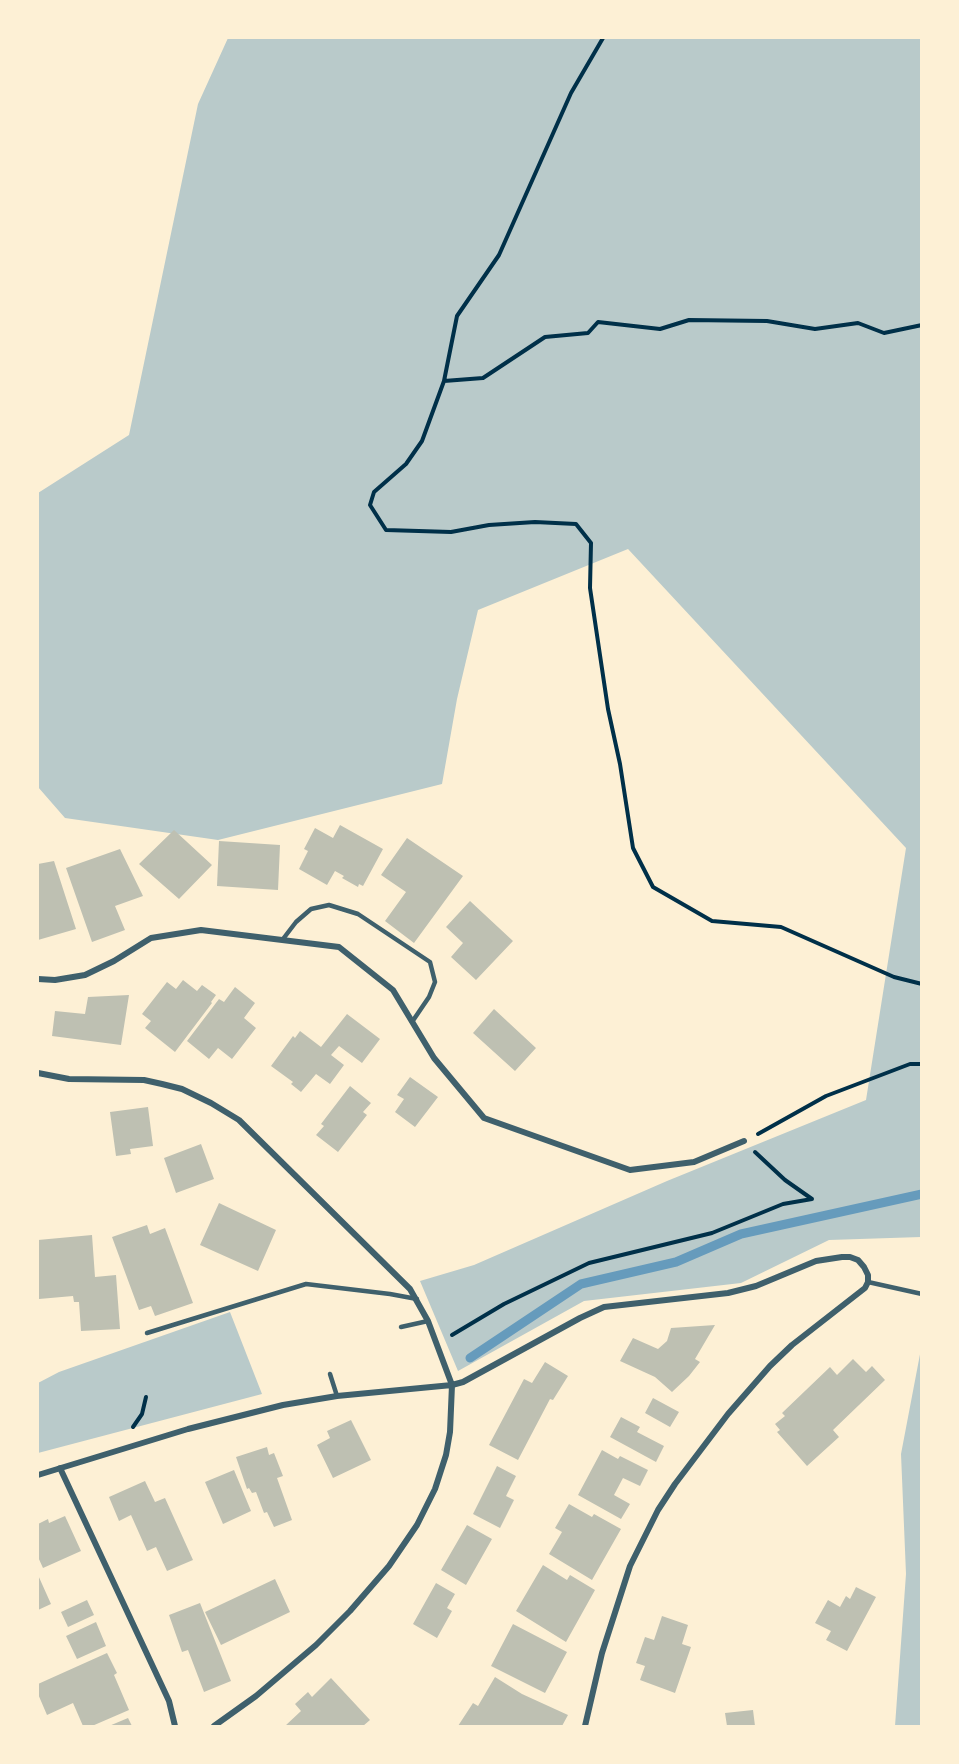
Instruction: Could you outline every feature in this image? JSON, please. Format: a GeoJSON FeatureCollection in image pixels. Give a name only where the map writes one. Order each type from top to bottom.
{"type":"FeatureCollection","features":[{"type":"Feature","properties":{"kind":"street"},"geometry":{"type":"LineString","coordinates":[[38,979],[55,980],[85,975],[114,961],[151,938],[201,930],[339,947],[393,990],[434,1058],[484,1118],[630,1170],[694,1162],[744,1141]]}},
{"type":"Feature","properties":{"kind":"street"},"geometry":{"type":"LineString","coordinates":[[38,1073],[69,1079],[144,1080],[182,1089],[239,1120],[402,1280],[417,1299],[428,1321],[452,1385],[450,1432],[446,1455],[435,1489],[417,1525],[389,1566],[350,1611],[316,1645],[256,1696],[214,1726]]}},
{"type":"Feature","properties":{"kind":"street"},"geometry":{"type":"LineString","coordinates":[[38,1475],[188,1429],[283,1405],[337,1396],[452,1385],[472,1378],[604,1307],[728,1293],[756,1286],[816,1261],[842,1257],[858,1260],[868,1275],[865,1288],[792,1345],[770,1366],[728,1414],[658,1510],[630,1566],[602,1653],[585,1726]]}},
{"type":"Feature","properties":{"kind":"street"},"geometry":{"type":"LineString","coordinates":[[60,1468],[169,1701],[175,1726]]}},
{"type":"Feature","properties":{"kind":"lane"},"geometry":{"type":"LineString","coordinates":[[283,939],[296,922],[311,909],[329,905],[358,914],[430,962],[435,982],[429,997],[412,1022]]}},
{"type":"Feature","properties":{"kind":"lane"},"geometry":{"type":"LineString","coordinates":[[868,1282],[921,1294]]}},
{"type":"Feature","properties":{"kind":"lane"},"geometry":{"type":"LineString","coordinates":[[147,1334],[306,1284],[417,1299]]}},
{"type":"Feature","properties":{"kind":"lane"},"geometry":{"type":"LineString","coordinates":[[401,1327],[428,1321]]}},
{"type":"Feature","properties":{"kind":"lane"},"geometry":{"type":"LineString","coordinates":[[330,1374],[337,1396]]}},
{"type":"Feature","properties":{"kind":"path"},"geometry":{"type":"LineString","coordinates":[[603,38],[571,93],[499,255],[456,316],[444,381],[422,441],[406,464],[374,492],[370,505],[386,531],[451,532],[489,525],[535,522],[576,524],[591,543],[590,588],[608,709],[620,764],[633,848],[653,887],[712,921],[781,927],[894,977],[921,984]]}},
{"type":"Feature","properties":{"kind":"path"},"geometry":{"type":"LineString","coordinates":[[444,381],[483,378],[545,337],[588,333],[598,322],[660,329],[689,320],[766,321],[815,329],[858,323],[884,333],[921,325]]}},
{"type":"Feature","properties":{"kind":"path"},"geometry":{"type":"LineString","coordinates":[[437,1344],[504,1304],[589,1263],[712,1233],[783,1204],[812,1199],[785,1180],[744,1141],[826,1096],[910,1064],[921,1064]]}},
{"type":"Feature","properties":{"kind":"path"},"geometry":{"type":"LineString","coordinates":[[133,1446],[132,1428],[142,1414],[146,1397]]}},
{"type":"Feature","properties":{"kind":"shaded area"},"geometry":{"type":"Polygon","coordinates":[[[228,38],[921,38],[921,1237],[829,1240],[741,1283],[584,1301],[458,1371],[420,1281],[474,1265],[667,1181],[866,1100],[906,848],[628,549],[478,610],[457,699],[442,784],[218,840],[65,818],[38,787],[38,493],[129,435],[198,104],[228,38]]]}},
{"type":"Feature","properties":{"kind":"shaded area"},"geometry":{"type":"Polygon","coordinates":[[[230,1312],[262,1394],[38,1453],[38,1383],[59,1372],[230,1312]]]}},
{"type":"Feature","properties":{"kind":"shaded area"},"geometry":{"type":"Polygon","coordinates":[[[921,1349],[921,1726],[895,1726],[906,1574],[901,1454],[921,1349]]]}},
{"type":"Feature","properties":{"kind":"building"},"geometry":{"type":"Polygon","coordinates":[[[340,825],[383,849],[363,886],[359,884],[358,887],[335,871],[327,885],[299,869],[308,851],[304,849],[315,828],[333,838],[340,825]]]}},
{"type":"Feature","properties":{"kind":"building"},"geometry":{"type":"Polygon","coordinates":[[[174,830],[212,865],[179,899],[139,864],[174,830]]]}},
{"type":"Feature","properties":{"kind":"building"},"geometry":{"type":"Polygon","coordinates":[[[407,838],[463,876],[414,943],[385,921],[406,892],[381,875],[407,838]]]}},
{"type":"Feature","properties":{"kind":"building"},"geometry":{"type":"Polygon","coordinates":[[[219,841],[280,845],[278,890],[217,886],[219,841]]]}},
{"type":"Feature","properties":{"kind":"building"},"geometry":{"type":"Polygon","coordinates":[[[120,849],[143,896],[115,906],[125,930],[92,942],[66,868],[120,849]]]}},
{"type":"Feature","properties":{"kind":"building"},"geometry":{"type":"Polygon","coordinates":[[[54,861],[76,929],[38,940],[38,864],[54,861]]]}},
{"type":"Feature","properties":{"kind":"building"},"geometry":{"type":"Polygon","coordinates":[[[470,901],[513,941],[476,980],[451,957],[463,943],[446,927],[470,901]]]}},
{"type":"Feature","properties":{"kind":"building"},"geometry":{"type":"Polygon","coordinates":[[[183,980],[197,991],[202,985],[216,995],[175,1052],[145,1028],[151,1021],[142,1014],[167,982],[176,989],[183,980]]]}},
{"type":"Feature","properties":{"kind":"building"},"geometry":{"type":"Polygon","coordinates":[[[235,987],[255,1003],[244,1018],[256,1028],[232,1059],[218,1048],[209,1059],[187,1041],[219,999],[224,1002],[235,987]]]}},
{"type":"Feature","properties":{"kind":"building"},"geometry":{"type":"Polygon","coordinates":[[[129,995],[121,1045],[52,1036],[55,1011],[85,1014],[88,997],[129,995]]]}},
{"type":"Feature","properties":{"kind":"building"},"geometry":{"type":"Polygon","coordinates":[[[494,1009],[536,1048],[515,1071],[473,1033],[494,1009]]]}},
{"type":"Feature","properties":{"kind":"building"},"geometry":{"type":"Polygon","coordinates":[[[347,1014],[380,1039],[362,1063],[339,1046],[331,1055],[344,1065],[330,1084],[316,1074],[301,1092],[291,1084],[293,1082],[271,1066],[293,1036],[295,1038],[300,1031],[321,1047],[347,1014]]]}},
{"type":"Feature","properties":{"kind":"building"},"geometry":{"type":"Polygon","coordinates":[[[410,1077],[438,1097],[415,1127],[395,1112],[404,1099],[397,1095],[410,1077]]]}},
{"type":"Feature","properties":{"kind":"building"},"geometry":{"type":"Polygon","coordinates":[[[350,1086],[371,1103],[363,1112],[367,1115],[338,1152],[316,1135],[324,1126],[321,1124],[350,1086]]]}},
{"type":"Feature","properties":{"kind":"building"},"geometry":{"type":"Polygon","coordinates":[[[148,1107],[153,1146],[130,1149],[131,1154],[116,1156],[110,1112],[148,1107]]]}},
{"type":"Feature","properties":{"kind":"building"},"geometry":{"type":"Polygon","coordinates":[[[201,1144],[214,1179],[176,1193],[164,1158],[201,1144]]]}},
{"type":"Feature","properties":{"kind":"building"},"geometry":{"type":"Polygon","coordinates":[[[219,1203],[276,1230],[258,1271],[200,1245],[219,1203]]]}},
{"type":"Feature","properties":{"kind":"building"},"geometry":{"type":"Polygon","coordinates":[[[147,1225],[150,1234],[165,1228],[193,1303],[155,1316],[151,1306],[139,1310],[112,1237],[147,1225]]]}},
{"type":"Feature","properties":{"kind":"building"},"geometry":{"type":"Polygon","coordinates":[[[92,1235],[95,1277],[116,1275],[120,1329],[81,1331],[79,1302],[74,1302],[73,1296],[39,1299],[38,1240],[92,1235]]]}},
{"type":"Feature","properties":{"kind":"building"},"geometry":{"type":"Polygon","coordinates":[[[715,1325],[695,1359],[700,1362],[672,1392],[655,1377],[620,1361],[633,1338],[658,1349],[667,1341],[671,1328],[715,1325]]]}},
{"type":"Feature","properties":{"kind":"building"},"geometry":{"type":"Polygon","coordinates":[[[853,1359],[866,1372],[872,1366],[885,1380],[833,1430],[839,1437],[807,1466],[777,1432],[780,1430],[775,1424],[785,1416],[782,1413],[830,1367],[837,1375],[853,1359]]]}},
{"type":"Feature","properties":{"kind":"building"},"geometry":{"type":"Polygon","coordinates":[[[545,1362],[568,1376],[553,1400],[550,1399],[518,1460],[489,1445],[524,1379],[532,1383],[545,1362]]]}},
{"type":"Feature","properties":{"kind":"building"},"geometry":{"type":"Polygon","coordinates":[[[653,1398],[679,1412],[670,1427],[645,1413],[653,1398]]]}},
{"type":"Feature","properties":{"kind":"building"},"geometry":{"type":"Polygon","coordinates":[[[621,1417],[640,1427],[637,1432],[664,1446],[656,1462],[610,1437],[621,1417]]]}},
{"type":"Feature","properties":{"kind":"building"},"geometry":{"type":"Polygon","coordinates":[[[351,1420],[371,1460],[333,1478],[317,1445],[330,1438],[327,1431],[351,1420]]]}},
{"type":"Feature","properties":{"kind":"building"},"geometry":{"type":"Polygon","coordinates":[[[267,1447],[269,1455],[274,1453],[283,1476],[277,1478],[292,1520],[274,1527],[267,1512],[264,1513],[256,1492],[252,1493],[249,1488],[247,1489],[236,1457],[267,1447]]]}},
{"type":"Feature","properties":{"kind":"building"},"geometry":{"type":"Polygon","coordinates":[[[602,1450],[618,1459],[620,1456],[648,1470],[640,1486],[623,1478],[614,1495],[630,1504],[621,1519],[578,1495],[602,1450]]]}},
{"type":"Feature","properties":{"kind":"building"},"geometry":{"type":"Polygon","coordinates":[[[497,1466],[516,1476],[506,1496],[514,1500],[500,1528],[473,1514],[497,1466]]]}},
{"type":"Feature","properties":{"kind":"building"},"geometry":{"type":"Polygon","coordinates":[[[234,1470],[251,1511],[223,1524],[205,1482],[234,1470]]]}},
{"type":"Feature","properties":{"kind":"building"},"geometry":{"type":"Polygon","coordinates":[[[145,1481],[155,1502],[165,1498],[193,1560],[167,1571],[156,1547],[147,1551],[131,1515],[119,1521],[109,1497],[145,1481]]]}},
{"type":"Feature","properties":{"kind":"building"},"geometry":{"type":"Polygon","coordinates":[[[569,1504],[592,1517],[594,1514],[621,1529],[592,1580],[549,1554],[562,1532],[555,1528],[569,1504]]]}},
{"type":"Feature","properties":{"kind":"building"},"geometry":{"type":"Polygon","coordinates":[[[65,1516],[81,1551],[43,1568],[38,1557],[38,1524],[48,1519],[49,1523],[65,1516]]]}},
{"type":"Feature","properties":{"kind":"building"},"geometry":{"type":"Polygon","coordinates":[[[467,1525],[492,1539],[466,1585],[441,1570],[467,1525]]]}},
{"type":"Feature","properties":{"kind":"building"},"geometry":{"type":"Polygon","coordinates":[[[543,1565],[567,1580],[570,1575],[595,1590],[566,1642],[516,1611],[543,1565]]]}},
{"type":"Feature","properties":{"kind":"building"},"geometry":{"type":"Polygon","coordinates":[[[38,1575],[51,1604],[38,1610],[38,1575]]]}},
{"type":"Feature","properties":{"kind":"building"},"geometry":{"type":"Polygon","coordinates":[[[275,1579],[290,1612],[221,1645],[205,1612],[275,1579]]]}},
{"type":"Feature","properties":{"kind":"building"},"geometry":{"type":"Polygon","coordinates":[[[436,1583],[455,1594],[447,1608],[452,1611],[437,1638],[413,1624],[436,1583]]]}},
{"type":"Feature","properties":{"kind":"building"},"geometry":{"type":"Polygon","coordinates":[[[856,1587],[876,1597],[847,1651],[826,1640],[831,1631],[815,1623],[828,1600],[840,1607],[846,1596],[850,1599],[856,1587]]]}},
{"type":"Feature","properties":{"kind":"building"},"geometry":{"type":"Polygon","coordinates":[[[87,1600],[94,1615],[68,1627],[61,1612],[87,1600]]]}},
{"type":"Feature","properties":{"kind":"building"},"geometry":{"type":"Polygon","coordinates":[[[200,1603],[231,1681],[204,1692],[188,1650],[182,1652],[169,1615],[200,1603]]]}},
{"type":"Feature","properties":{"kind":"building"},"geometry":{"type":"Polygon","coordinates":[[[662,1616],[688,1625],[682,1644],[691,1647],[675,1693],[640,1680],[645,1666],[636,1663],[645,1637],[654,1640],[662,1616]]]}},
{"type":"Feature","properties":{"kind":"building"},"geometry":{"type":"Polygon","coordinates":[[[96,1622],[106,1646],[77,1659],[66,1636],[96,1622]]]}},
{"type":"Feature","properties":{"kind":"building"},"geometry":{"type":"Polygon","coordinates":[[[513,1624],[567,1652],[545,1693],[491,1666],[513,1624]]]}},
{"type":"Feature","properties":{"kind":"building"},"geometry":{"type":"Polygon","coordinates":[[[107,1653],[117,1673],[114,1675],[129,1710],[92,1726],[83,1726],[73,1703],[47,1715],[38,1694],[38,1684],[107,1653]]]}},
{"type":"Feature","properties":{"kind":"building"},"geometry":{"type":"Polygon","coordinates":[[[495,1677],[522,1694],[568,1715],[562,1726],[458,1726],[473,1703],[478,1706],[495,1677]]]}},
{"type":"Feature","properties":{"kind":"building"},"geometry":{"type":"Polygon","coordinates":[[[331,1678],[370,1720],[363,1726],[285,1726],[301,1711],[295,1704],[308,1692],[312,1697],[331,1678]]]}},
{"type":"Feature","properties":{"kind":"building"},"geometry":{"type":"Polygon","coordinates":[[[753,1710],[755,1726],[727,1726],[725,1713],[753,1710]]]}},
{"type":"Feature","properties":{"kind":"building"},"geometry":{"type":"Polygon","coordinates":[[[128,1718],[132,1726],[109,1726],[128,1718]]]}},
{"type":"Feature","properties":{"kind":"waterway"},"geometry":{"type":"LineString","coordinates":[[470,1358],[581,1284],[676,1262],[741,1234],[922,1194]]}}]}
